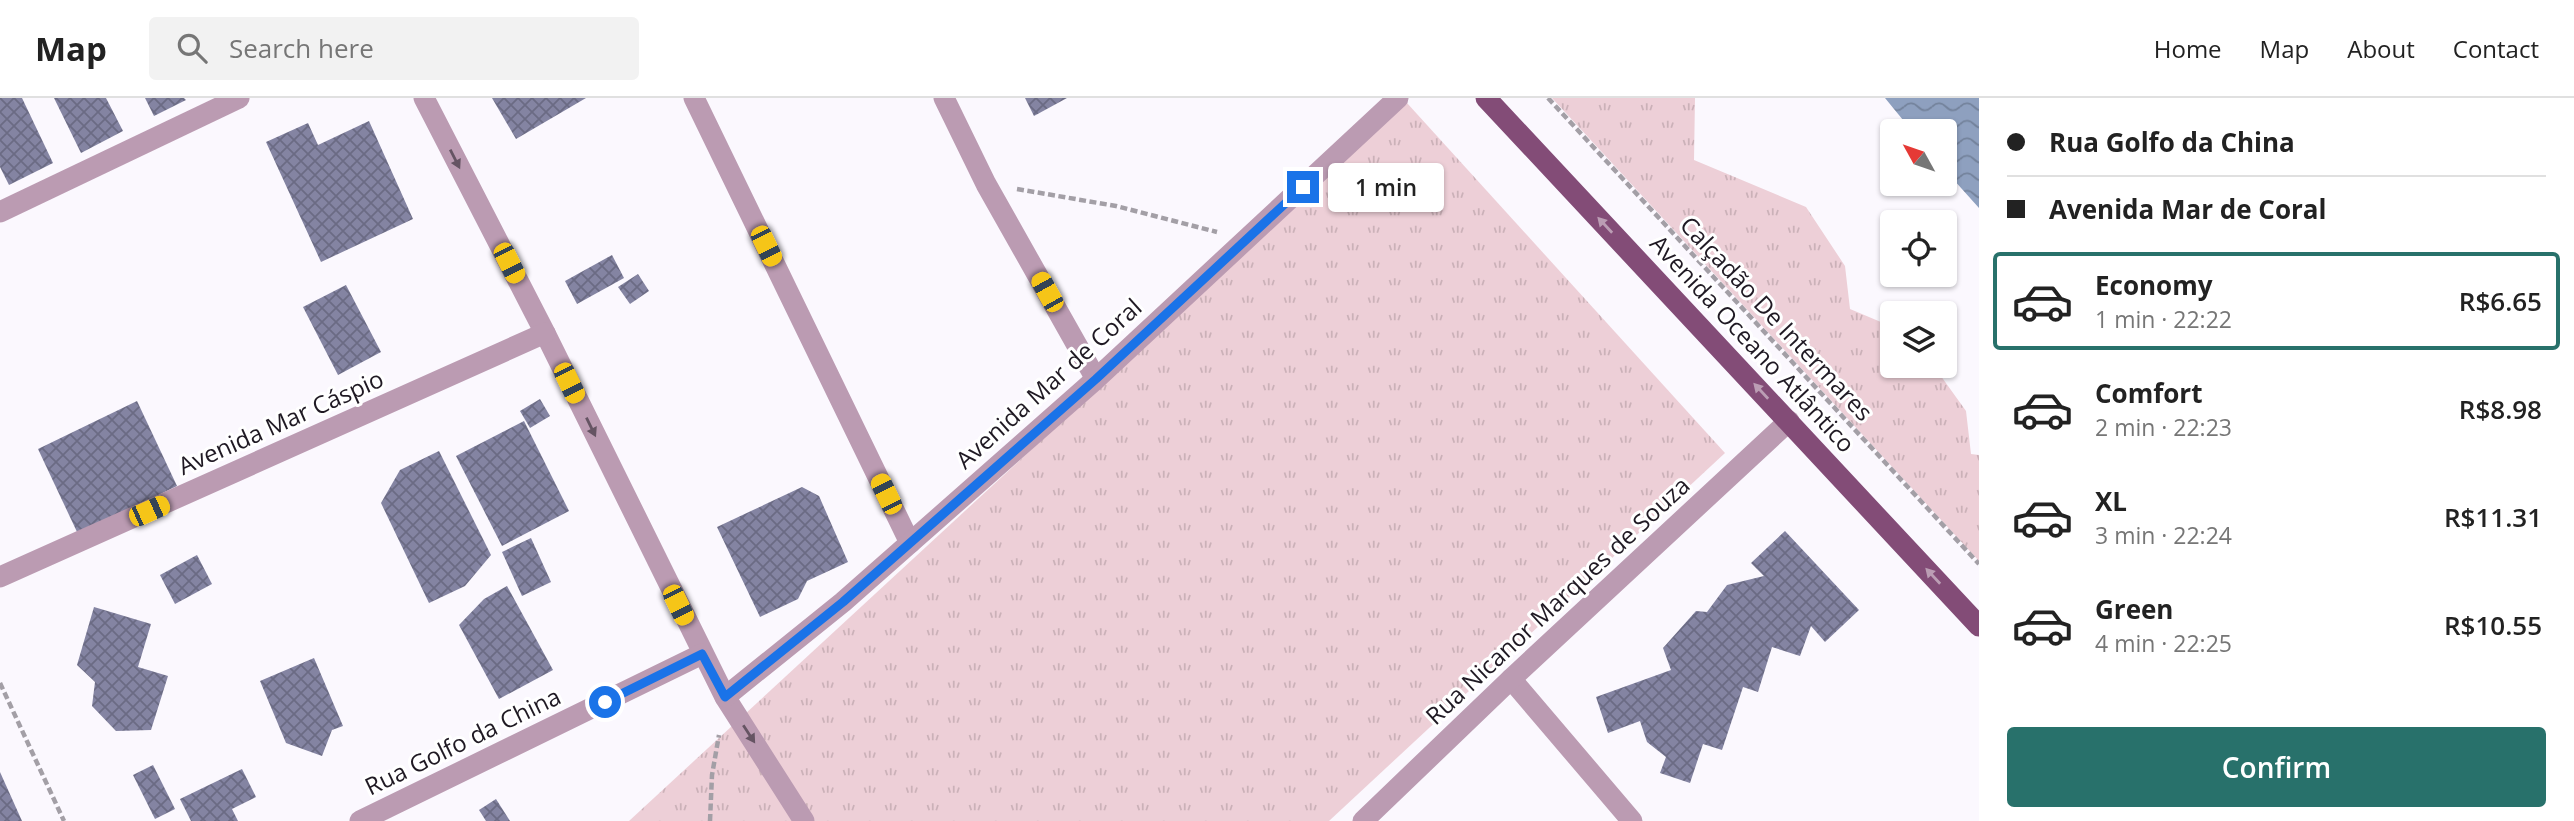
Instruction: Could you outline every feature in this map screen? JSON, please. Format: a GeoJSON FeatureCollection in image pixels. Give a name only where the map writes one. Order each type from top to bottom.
{"type":"FeatureCollection","features":[{"type":"Feature","properties":{"kind":"main road","name":"Avenida Oceano Atlântico"},"geometry":{"type":"LineString","coordinates":[[1486,98],[1979,626]]}},
{"type":"Feature","properties":{"kind":"street"},"geometry":{"type":"LineString","coordinates":[[0,212],[239,98]]}},
{"type":"Feature","properties":{"kind":"street"},"geometry":{"type":"LineString","coordinates":[[424,98],[545,333],[702,654],[725,697],[804,821]]}},
{"type":"Feature","properties":{"kind":"street"},"geometry":{"type":"LineString","coordinates":[[694,98],[910,543]]}},
{"type":"Feature","properties":{"kind":"street"},"geometry":{"type":"LineString","coordinates":[[944,98],[986,184],[1096,379]]}},
{"type":"Feature","properties":{"kind":"street","name":"Avenida Mar de Coral"},"geometry":{"type":"LineString","coordinates":[[725,697],[843,602],[1096,379],[1398,98]]}},
{"type":"Feature","properties":{"kind":"street","name":"Avenida Mar Cáspio"},"geometry":{"type":"LineString","coordinates":[[0,577],[545,333]]}},
{"type":"Feature","properties":{"kind":"street","name":"Rua Nicanor Marques de Souza"},"geometry":{"type":"LineString","coordinates":[[1363,821],[1511,679],[1789,421]]}},
{"type":"Feature","properties":{"kind":"street","name":"Rua Golfo da China"},"geometry":{"type":"LineString","coordinates":[[360,821],[702,654]]}},
{"type":"Feature","properties":{"kind":"street"},"geometry":{"type":"LineString","coordinates":[[1511,679],[1632,821]]}},
{"type":"Feature","properties":{"kind":"path","name":"Calçadão De Intermares"},"geometry":{"type":"LineString","coordinates":[[1548,98],[1979,564]]}},
{"type":"Feature","properties":{"kind":"path"},"geometry":{"type":"LineString","coordinates":[[986,184],[1116,206],[1245,239]]}},
{"type":"Feature","properties":{"kind":"path"},"geometry":{"type":"LineString","coordinates":[[0,683],[64,821]]}},
{"type":"Feature","properties":{"kind":"path"},"geometry":{"type":"LineString","coordinates":[[710,821],[712,775],[725,697]]}},
{"type":"Feature","properties":{"kind":"green space"},"geometry":{"type":"Polygon","coordinates":[[[1552,98],[1695,98],[1694,160],[1806,207],[1845,266],[1850,309],[1880,322],[1880,378],[1942,378],[1966,411],[1971,454],[1979,455],[1979,561],[1552,98]]]}},
{"type":"Feature","properties":{"kind":"green space"},"geometry":{"type":"Polygon","coordinates":[[[1407,103],[1725,453],[1329,821],[629,821],[1407,103]]]}},
{"type":"Feature","properties":{"kind":"water"},"geometry":{"type":"Polygon","coordinates":[[[1885,98],[1979,98],[1979,208],[1957,183],[1957,119],[1902,119],[1885,98]]]}},
{"type":"Feature","properties":{"kind":"building"},"geometry":{"type":"Polygon","coordinates":[[[0,98],[22,98],[53,163],[9,185],[0,167],[0,98]]]}},
{"type":"Feature","properties":{"kind":"building"},"geometry":{"type":"Polygon","coordinates":[[[54,98],[106,98],[123,131],[81,153],[54,98]]]}},
{"type":"Feature","properties":{"kind":"building"},"geometry":{"type":"Polygon","coordinates":[[[145,98],[184,98],[186,100],[154,116],[145,98]]]}},
{"type":"Feature","properties":{"kind":"building"},"geometry":{"type":"Polygon","coordinates":[[[492,98],[586,98],[516,139],[492,98]]]}},
{"type":"Feature","properties":{"kind":"building"},"geometry":{"type":"Polygon","coordinates":[[[1025,98],[1067,98],[1034,116],[1025,98]]]}},
{"type":"Feature","properties":{"kind":"building"},"geometry":{"type":"Polygon","coordinates":[[[369,121],[413,219],[321,262],[266,142],[308,123],[318,145],[369,121]]]}},
{"type":"Feature","properties":{"kind":"building"},"geometry":{"type":"Polygon","coordinates":[[[612,255],[624,278],[577,304],[565,281],[612,255]]]}},
{"type":"Feature","properties":{"kind":"building"},"geometry":{"type":"Polygon","coordinates":[[[638,274],[649,291],[630,304],[618,287],[638,274]]]}},
{"type":"Feature","properties":{"kind":"building"},"geometry":{"type":"Polygon","coordinates":[[[346,285],[381,352],[338,375],[303,307],[346,285]]]}},
{"type":"Feature","properties":{"kind":"building"},"geometry":{"type":"Polygon","coordinates":[[[540,399],[550,416],[530,428],[520,411],[540,399]]]}},
{"type":"Feature","properties":{"kind":"building"},"geometry":{"type":"Polygon","coordinates":[[[137,401],[177,486],[78,534],[38,449],[137,401]]]}},
{"type":"Feature","properties":{"kind":"building"},"geometry":{"type":"Polygon","coordinates":[[[524,421],[569,511],[502,546],[456,456],[524,421]]]}},
{"type":"Feature","properties":{"kind":"building"},"geometry":{"type":"Polygon","coordinates":[[[439,451],[491,555],[465,586],[429,603],[381,503],[400,470],[439,451]]]}},
{"type":"Feature","properties":{"kind":"building"},"geometry":{"type":"Polygon","coordinates":[[[802,487],[819,496],[848,562],[807,581],[798,599],[760,617],[717,527],[802,487]]]}},
{"type":"Feature","properties":{"kind":"building"},"geometry":{"type":"Polygon","coordinates":[[[1785,531],[1859,610],[1825,642],[1811,626],[1800,656],[1772,647],[1758,692],[1743,687],[1722,750],[1703,744],[1690,783],[1660,773],[1666,757],[1647,742],[1640,721],[1608,733],[1596,697],[1671,670],[1663,648],[1696,611],[1707,612],[1727,585],[1764,576],[1751,563],[1785,531]]]}},
{"type":"Feature","properties":{"kind":"building"},"geometry":{"type":"Polygon","coordinates":[[[531,538],[551,582],[522,596],[502,552],[531,538]]]}},
{"type":"Feature","properties":{"kind":"building"},"geometry":{"type":"Polygon","coordinates":[[[197,555],[212,584],[175,604],[160,575],[197,555]]]}},
{"type":"Feature","properties":{"kind":"building"},"geometry":{"type":"Polygon","coordinates":[[[507,586],[553,670],[499,699],[459,625],[484,599],[507,586]]]}},
{"type":"Feature","properties":{"kind":"building"},"geometry":{"type":"Polygon","coordinates":[[[94,607],[151,624],[138,667],[168,676],[151,730],[116,731],[92,706],[95,682],[77,665],[94,607]]]}},
{"type":"Feature","properties":{"kind":"building"},"geometry":{"type":"Polygon","coordinates":[[[314,658],[343,726],[332,730],[322,756],[286,743],[260,681],[314,658]]]}},
{"type":"Feature","properties":{"kind":"building"},"geometry":{"type":"Polygon","coordinates":[[[153,765],[175,809],[155,819],[133,775],[153,765]]]}},
{"type":"Feature","properties":{"kind":"building"},"geometry":{"type":"Polygon","coordinates":[[[242,769],[256,797],[232,809],[238,821],[191,821],[180,799],[242,769]]]}},
{"type":"Feature","properties":{"kind":"building"},"geometry":{"type":"Polygon","coordinates":[[[0,772],[22,821],[0,821],[0,772]]]}},
{"type":"Feature","properties":{"kind":"building"},"geometry":{"type":"Polygon","coordinates":[[[496,799],[510,821],[486,821],[479,810],[496,799]]]}},
{"type":"Feature","properties":{"kind":"route"},"geometry":{"type":"LineString","coordinates":[[605,702],[702,654],[725,697],[843,602],[1096,379],[1303,187]]}}]}
